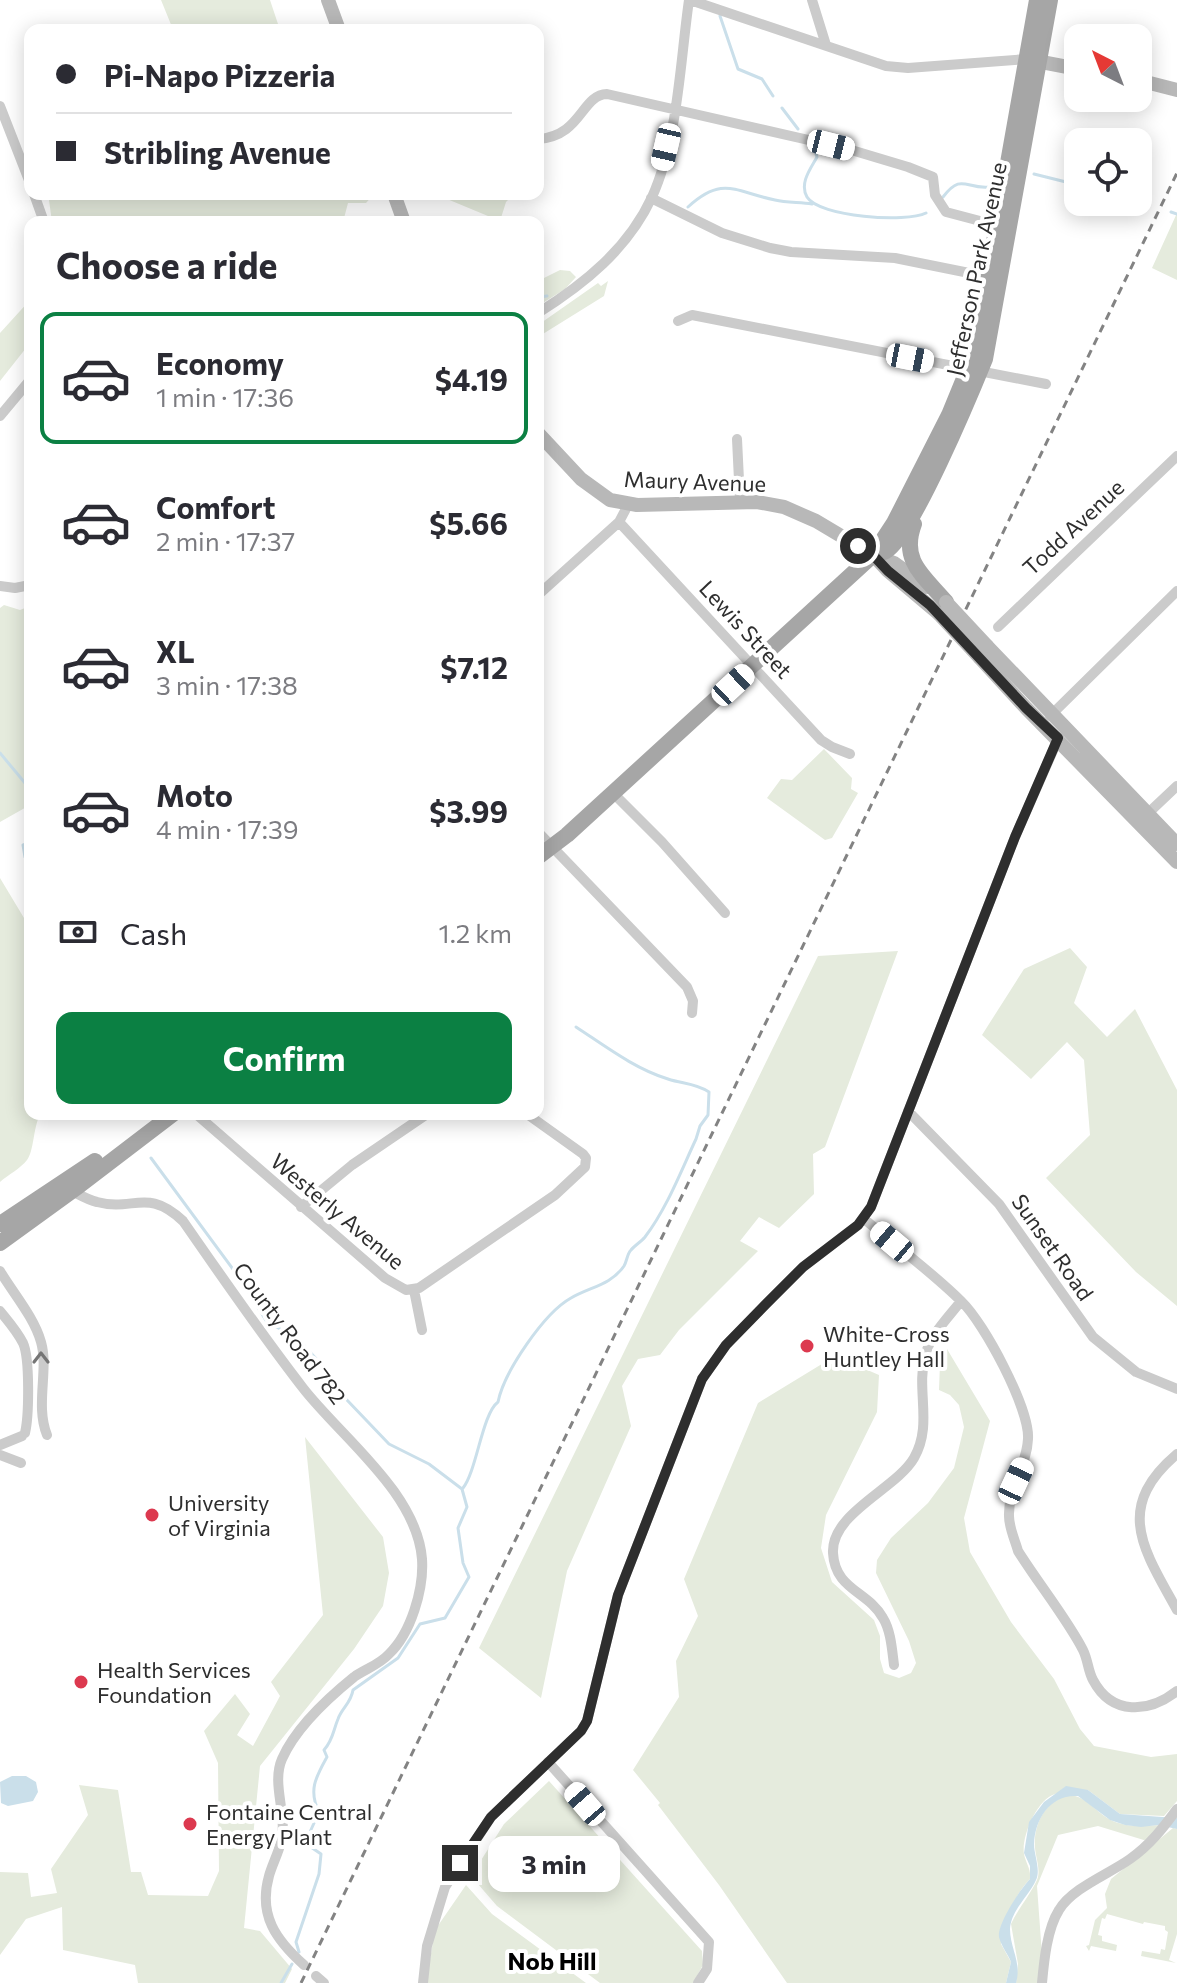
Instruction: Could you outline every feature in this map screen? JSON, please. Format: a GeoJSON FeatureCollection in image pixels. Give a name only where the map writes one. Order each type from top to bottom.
{"type":"FeatureCollection","features":[{"type":"Feature","properties":{"kind":"main road","name":"Jefferson Park Avenue"},"geometry":{"type":"LineString","coordinates":[[1033,61],[1037,0]]}},
{"type":"Feature","properties":{"kind":"main road","name":"Jefferson Park Avenue"},"geometry":{"type":"LineString","coordinates":[[873,555],[887,551],[894,543],[923,496],[969,401],[1033,61],[1050,0]]}},
{"type":"Feature","properties":{"kind":"main road","name":"Jefferson Park Avenue"},"geometry":{"type":"LineString","coordinates":[[873,555],[918,479],[974,371]]}},
{"type":"Feature","properties":{"kind":"main road"},"geometry":{"type":"LineString","coordinates":[[923,496],[908,539],[909,553],[943,608]]}},
{"type":"Feature","properties":{"kind":"main road"},"geometry":{"type":"LineString","coordinates":[[544,853],[873,555]]}},
{"type":"Feature","properties":{"kind":"main road"},"geometry":{"type":"LineString","coordinates":[[0,1224],[162,1120]]}},
{"type":"Feature","properties":{"kind":"main road"},"geometry":{"type":"LineString","coordinates":[[0,1243],[164,1120]]}},
{"type":"Feature","properties":{"kind":"street"},"geometry":{"type":"LineString","coordinates":[[328,0],[337,24]]}},
{"type":"Feature","properties":{"kind":"street"},"geometry":{"type":"LineString","coordinates":[[544,309],[601,267],[628,236],[651,198],[675,109],[690,0],[875,63],[900,68],[1033,61],[1064,67]]}},
{"type":"Feature","properties":{"kind":"street"},"geometry":{"type":"LineString","coordinates":[[812,0],[826,45]]}},
{"type":"Feature","properties":{"kind":"street"},"geometry":{"type":"LineString","coordinates":[[1152,84],[1177,90]]}},
{"type":"Feature","properties":{"kind":"street"},"geometry":{"type":"LineString","coordinates":[[544,137],[565,132],[598,94],[607,94],[848,149],[931,175],[935,195],[946,212],[1003,227]]}},
{"type":"Feature","properties":{"kind":"street"},"geometry":{"type":"LineString","coordinates":[[0,106],[2,119],[24,169]]}},
{"type":"Feature","properties":{"kind":"street"},"geometry":{"type":"LineString","coordinates":[[651,198],[722,233],[770,248],[895,258],[994,278]]}},
{"type":"Feature","properties":{"kind":"street"},"geometry":{"type":"LineString","coordinates":[[678,321],[692,315],[1046,384]]}},
{"type":"Feature","properties":{"kind":"street"},"geometry":{"type":"LineString","coordinates":[[0,416],[24,387]]}},
{"type":"Feature","properties":{"kind":"street","name":"Maury Avenue"},"geometry":{"type":"LineString","coordinates":[[544,439],[590,487],[610,500],[628,505],[740,501],[771,504],[797,512],[873,555],[888,571],[943,608],[1144,818]]}},
{"type":"Feature","properties":{"kind":"street"},"geometry":{"type":"LineString","coordinates":[[737,439],[740,501]]}},
{"type":"Feature","properties":{"kind":"street","name":"Todd Avenue"},"geometry":{"type":"LineString","coordinates":[[998,627],[1177,456]]}},
{"type":"Feature","properties":{"kind":"street"},"geometry":{"type":"LineString","coordinates":[[544,590],[619,522],[628,505]]}},
{"type":"Feature","properties":{"kind":"street","name":"Lewis Street"},"geometry":{"type":"LineString","coordinates":[[619,522],[821,740],[850,754]]}},
{"type":"Feature","properties":{"kind":"street"},"geometry":{"type":"LineString","coordinates":[[0,586],[24,586]]}},
{"type":"Feature","properties":{"kind":"street"},"geometry":{"type":"LineString","coordinates":[[1047,719],[1177,591]]}},
{"type":"Feature","properties":{"kind":"street"},"geometry":{"type":"LineString","coordinates":[[423,1983],[427,1946],[445,1887],[491,1817],[581,1731],[587,1721],[622,1582],[702,1379],[726,1345],[766,1304],[803,1267],[863,1218],[871,1207],[1015,837],[1062,734]]}},
{"type":"Feature","properties":{"kind":"street"},"geometry":{"type":"LineString","coordinates":[[1144,818],[1177,786]]}},
{"type":"Feature","properties":{"kind":"street"},"geometry":{"type":"LineString","coordinates":[[613,793],[725,913]]}},
{"type":"Feature","properties":{"kind":"street"},"geometry":{"type":"LineString","coordinates":[[1144,818],[1177,844]]}},
{"type":"Feature","properties":{"kind":"street"},"geometry":{"type":"LineString","coordinates":[[1144,818],[1177,862]]}},
{"type":"Feature","properties":{"kind":"street"},"geometry":{"type":"LineString","coordinates":[[544,838],[687,987],[693,1001],[692,1013]]}},
{"type":"Feature","properties":{"kind":"street","name":"Sunset Road"},"geometry":{"type":"LineString","coordinates":[[908,1111],[999,1204],[1093,1337],[1136,1372],[1177,1389]]}},
{"type":"Feature","properties":{"kind":"street","name":"Westerly Avenue"},"geometry":{"type":"LineString","coordinates":[[203,1120],[385,1278],[399,1288],[414,1290],[555,1195],[581,1173],[587,1162],[583,1154],[535,1120]]}},
{"type":"Feature","properties":{"kind":"street"},"geometry":{"type":"LineString","coordinates":[[301,1207],[340,1174],[418,1120]]}},
{"type":"Feature","properties":{"kind":"street","name":"County Road 782"},"geometry":{"type":"LineString","coordinates":[[72,1191],[97,1202],[154,1202],[165,1205],[183,1221],[302,1387],[367,1459],[398,1499],[415,1531],[422,1568],[415,1604],[396,1646],[331,1697],[291,1743],[279,1768],[284,1828],[266,1889],[265,1905],[275,1935],[304,1965]]}},
{"type":"Feature","properties":{"kind":"street"},"geometry":{"type":"LineString","coordinates":[[863,1218],[961,1301],[989,1342],[1025,1410],[1029,1435],[1027,1452],[1010,1500],[1008,1518],[1018,1551],[1084,1651],[1092,1678],[1108,1698],[1123,1707],[1139,1709],[1152,1706],[1177,1691]]}},
{"type":"Feature","properties":{"kind":"street"},"geometry":{"type":"LineString","coordinates":[[0,1271],[41,1342],[44,1426],[47,1435]]}},
{"type":"Feature","properties":{"kind":"street"},"geometry":{"type":"LineString","coordinates":[[414,1290],[422,1330]]}},
{"type":"Feature","properties":{"kind":"street"},"geometry":{"type":"LineString","coordinates":[[894,1665],[886,1622],[840,1576],[832,1549],[846,1521],[912,1461],[922,1440],[924,1361],[928,1346],[961,1301]]}},
{"type":"Feature","properties":{"kind":"street"},"geometry":{"type":"LineString","coordinates":[[0,1311],[22,1340],[27,1357],[28,1422],[24,1435],[0,1445]]}},
{"type":"Feature","properties":{"kind":"street"},"geometry":{"type":"LineString","coordinates":[[1177,1454],[1155,1476],[1142,1497],[1139,1521],[1143,1544],[1177,1610]]}},
{"type":"Feature","properties":{"kind":"street"},"geometry":{"type":"LineString","coordinates":[[0,1455],[21,1463]]}},
{"type":"Feature","properties":{"kind":"street"},"geometry":{"type":"LineString","coordinates":[[548,1762],[709,1942],[707,1969],[698,1983]]}},
{"type":"Feature","properties":{"kind":"street"},"geometry":{"type":"LineString","coordinates":[[1042,1983],[1053,1924],[1059,1909],[1077,1891],[1145,1847],[1175,1813]]}},
{"type":"Feature","properties":{"kind":"shaded area"},"geometry":{"type":"Polygon","coordinates":[[[161,0],[270,0],[278,24],[171,24],[161,0]]]}},
{"type":"Feature","properties":{"kind":"shaded area"},"geometry":{"type":"Polygon","coordinates":[[[49,200],[369,200],[366,203],[348,203],[345,216],[51,216],[49,200]]]}},
{"type":"Feature","properties":{"kind":"shaded area"},"geometry":{"type":"Polygon","coordinates":[[[449,200],[508,200],[502,216],[488,216],[449,200]]]}},
{"type":"Feature","properties":{"kind":"shaded area"},"geometry":{"type":"Polygon","coordinates":[[[1177,213],[1177,280],[1152,268],[1177,213]]]}},
{"type":"Feature","properties":{"kind":"shaded area"},"geometry":{"type":"Polygon","coordinates":[[[560,270],[570,271],[576,277],[565,289],[544,302],[544,278],[560,270]]]}},
{"type":"Feature","properties":{"kind":"shaded area"},"geometry":{"type":"Polygon","coordinates":[[[608,281],[604,296],[544,333],[544,321],[598,283],[601,286],[608,281]]]}},
{"type":"Feature","properties":{"kind":"shaded area"},"geometry":{"type":"Polygon","coordinates":[[[24,307],[24,351],[0,381],[0,333],[24,307]]]}},
{"type":"Feature","properties":{"kind":"shaded area"},"geometry":{"type":"Polygon","coordinates":[[[4,605],[24,608],[24,808],[0,822],[0,608],[4,605]]]}},
{"type":"Feature","properties":{"kind":"shaded area"},"geometry":{"type":"Polygon","coordinates":[[[824,749],[852,778],[851,789],[858,793],[832,838],[825,840],[767,798],[781,779],[792,780],[824,749]]]}},
{"type":"Feature","properties":{"kind":"shaded area"},"geometry":{"type":"Polygon","coordinates":[[[0,878],[24,918],[24,1120],[38,1120],[27,1160],[0,1182],[0,878]]]}},
{"type":"Feature","properties":{"kind":"shaded area"},"geometry":{"type":"Polygon","coordinates":[[[1070,948],[1087,967],[1074,1003],[1107,1037],[1135,1009],[1177,1090],[1177,1306],[1136,1272],[1046,1178],[1090,1135],[1084,1060],[1067,1042],[1031,1079],[982,1035],[1024,969],[1070,948]]]}},
{"type":"Feature","properties":{"kind":"shaded area"},"geometry":{"type":"Polygon","coordinates":[[[898,951],[825,1147],[813,1154],[814,1194],[779,1228],[759,1217],[740,1241],[758,1251],[679,1330],[660,1355],[638,1359],[622,1386],[631,1426],[567,1571],[541,1698],[479,1648],[818,956],[898,951]]]}},
{"type":"Feature","properties":{"kind":"shaded area"},"geometry":{"type":"Polygon","coordinates":[[[947,1349],[990,1421],[964,1518],[970,1552],[1011,1622],[1054,1679],[1080,1729],[1094,1746],[1151,1757],[1177,1754],[1177,1801],[1164,1816],[1120,1814],[1088,1790],[1055,1794],[1042,1803],[1025,1838],[1024,1854],[1030,1879],[1015,1901],[1001,1944],[1011,1962],[1006,1983],[787,1983],[719,1885],[658,1805],[660,1803],[633,1770],[679,1697],[676,1661],[698,1616],[684,1579],[758,1403],[835,1356],[879,1375],[877,1412],[826,1515],[821,1548],[832,1582],[874,1620],[880,1636],[880,1659],[884,1673],[899,1678],[911,1673],[916,1663],[909,1641],[876,1573],[877,1560],[891,1538],[928,1503],[954,1468],[964,1427],[959,1405],[950,1395],[939,1390],[940,1363],[947,1349]]]}},
{"type":"Feature","properties":{"kind":"shaded area"},"geometry":{"type":"Polygon","coordinates":[[[305,1437],[383,1537],[389,1573],[383,1606],[354,1649],[260,1766],[244,1928],[260,1931],[292,1969],[285,1983],[138,1983],[135,1965],[63,1950],[62,1907],[26,1919],[0,1955],[0,1872],[28,1873],[31,1897],[57,1893],[51,1869],[88,1815],[79,1785],[118,1790],[131,1872],[141,1872],[148,1895],[208,1896],[219,1871],[218,1763],[204,1731],[235,1694],[250,1714],[237,1735],[253,1746],[280,1696],[271,1682],[323,1615],[305,1437]]]}},
{"type":"Feature","properties":{"kind":"shaded area"},"geometry":{"type":"Polygon","coordinates":[[[549,1781],[702,1951],[703,1965],[693,1983],[600,1983],[497,1906],[471,1876],[504,1824],[549,1781]]]}},
{"type":"Feature","properties":{"kind":"shaded area"},"geometry":{"type":"Polygon","coordinates":[[[1070,1795],[1081,1798],[1104,1816],[1121,1824],[1160,1825],[1147,1841],[1098,1826],[1058,1835],[1037,1886],[1042,1955],[1039,1983],[1016,1983],[1018,1964],[1011,1924],[1038,1876],[1036,1830],[1048,1807],[1070,1795]]]}},
{"type":"Feature","properties":{"kind":"shaded area"},"geometry":{"type":"Polygon","coordinates":[[[1173,1828],[1177,1829],[1177,1934],[1169,1960],[1176,1963],[1141,1956],[1142,1951],[1160,1954],[1161,1949],[1165,1950],[1168,1932],[1165,1926],[1143,1924],[1107,1914],[1105,1919],[1102,1918],[1098,1935],[1102,1936],[1102,1941],[1117,1945],[1116,1951],[1091,1946],[1089,1951],[1086,1946],[1089,1945],[1095,1920],[1107,1908],[1105,1894],[1111,1879],[1173,1828]]]}},
{"type":"Feature","properties":{"kind":"shaded area"},"geometry":{"type":"Polygon","coordinates":[[[466,1885],[492,1914],[586,1983],[426,1983],[435,1930],[466,1885]]]}},
{"type":"Feature","properties":{"kind":"water"},"geometry":{"type":"Polygon","coordinates":[[[12,1776],[26,1776],[36,1782],[38,1792],[33,1801],[8,1806],[1,1803],[0,1782],[12,1776]]]}},
{"type":"Feature","properties":{"kind":"water"},"geometry":{"type":"Polygon","coordinates":[[[1066,1786],[1088,1790],[1120,1814],[1177,1818],[1177,1829],[1158,1825],[1125,1825],[1110,1820],[1078,1796],[1068,1796],[1052,1803],[1041,1817],[1035,1834],[1036,1880],[1011,1922],[1017,1976],[1016,1983],[1006,1983],[1011,1962],[999,1931],[1010,1906],[1030,1879],[1030,1866],[1024,1853],[1029,1822],[1044,1802],[1066,1786]]]}},
{"type":"Feature","properties":{"kind":"waterway"},"geometry":{"type":"LineString","coordinates":[[720,16],[738,69],[762,79],[773,96]]}},
{"type":"Feature","properties":{"kind":"waterway"},"geometry":{"type":"LineString","coordinates":[[782,108],[798,129]]}},
{"type":"Feature","properties":{"kind":"waterway"},"geometry":{"type":"LineString","coordinates":[[816,154],[804,186],[807,197],[815,204],[845,213],[883,218],[926,213]]}},
{"type":"Feature","properties":{"kind":"waterway"},"geometry":{"type":"LineString","coordinates":[[1034,174],[1064,182]]}},
{"type":"Feature","properties":{"kind":"waterway"},"geometry":{"type":"LineString","coordinates":[[943,197],[955,185],[990,187]]}},
{"type":"Feature","properties":{"kind":"waterway"},"geometry":{"type":"LineString","coordinates":[[688,207],[711,191],[730,188],[780,201],[812,204]]}},
{"type":"Feature","properties":{"kind":"waterway"},"geometry":{"type":"LineString","coordinates":[[1171,212],[1177,214]]}},
{"type":"Feature","properties":{"kind":"waterway"},"geometry":{"type":"LineString","coordinates":[[0,753],[24,782]]}},
{"type":"Feature","properties":{"kind":"waterway"},"geometry":{"type":"LineString","coordinates":[[24,845],[24,851]]}},
{"type":"Feature","properties":{"kind":"waterway"},"geometry":{"type":"LineString","coordinates":[[463,1488],[492,1408],[527,1344],[560,1306],[578,1294],[607,1282],[624,1266],[630,1252],[645,1237],[660,1214],[708,1115],[709,1092],[644,1069],[576,1027]]}},
{"type":"Feature","properties":{"kind":"waterway"},"geometry":{"type":"LineString","coordinates":[[151,1158],[238,1276],[267,1322],[297,1338],[333,1377],[346,1399],[389,1444],[429,1464],[462,1489],[467,1507],[458,1528],[463,1563],[469,1577],[445,1618],[420,1624],[398,1658],[353,1690],[324,1750],[327,1757],[314,1790],[319,1812],[305,1843],[321,1854],[319,1874],[296,1942],[299,1952]]}},
{"type":"Feature","properties":{"kind":"waterway"},"geometry":{"type":"LineString","coordinates":[[281,1983],[292,1964]]}},
{"type":"Feature","properties":{"kind":"railway"},"geometry":{"type":"LineString","coordinates":[[301,1983],[1177,173]]}},
{"type":"Feature","properties":{"kind":"place","name":"White-Cross Huntley Hall"},"geometry":{"type":"Point","coordinates":[807,1346]}},
{"type":"Feature","properties":{"kind":"place","name":"University of Virginia"},"geometry":{"type":"Point","coordinates":[152,1515]}},
{"type":"Feature","properties":{"kind":"place","name":"Health Services Foundation"},"geometry":{"type":"Point","coordinates":[81,1682]}},
{"type":"Feature","properties":{"kind":"place","name":"Fontaine Central Energy Plant"},"geometry":{"type":"Point","coordinates":[190,1824]}},
{"type":"Feature","properties":{"kind":"district","name":"Nob Hill"},"geometry":{"type":"Point","coordinates":[552,1960]}},
{"type":"Feature","properties":{"kind":"route"},"geometry":{"type":"LineString","coordinates":[[460,1863],[491,1817],[581,1731],[587,1721],[618,1595],[702,1379],[726,1345],[766,1304],[803,1267],[858,1225],[871,1207],[1015,837],[1058,738],[930,605],[873,555],[858,546]]}}]}
